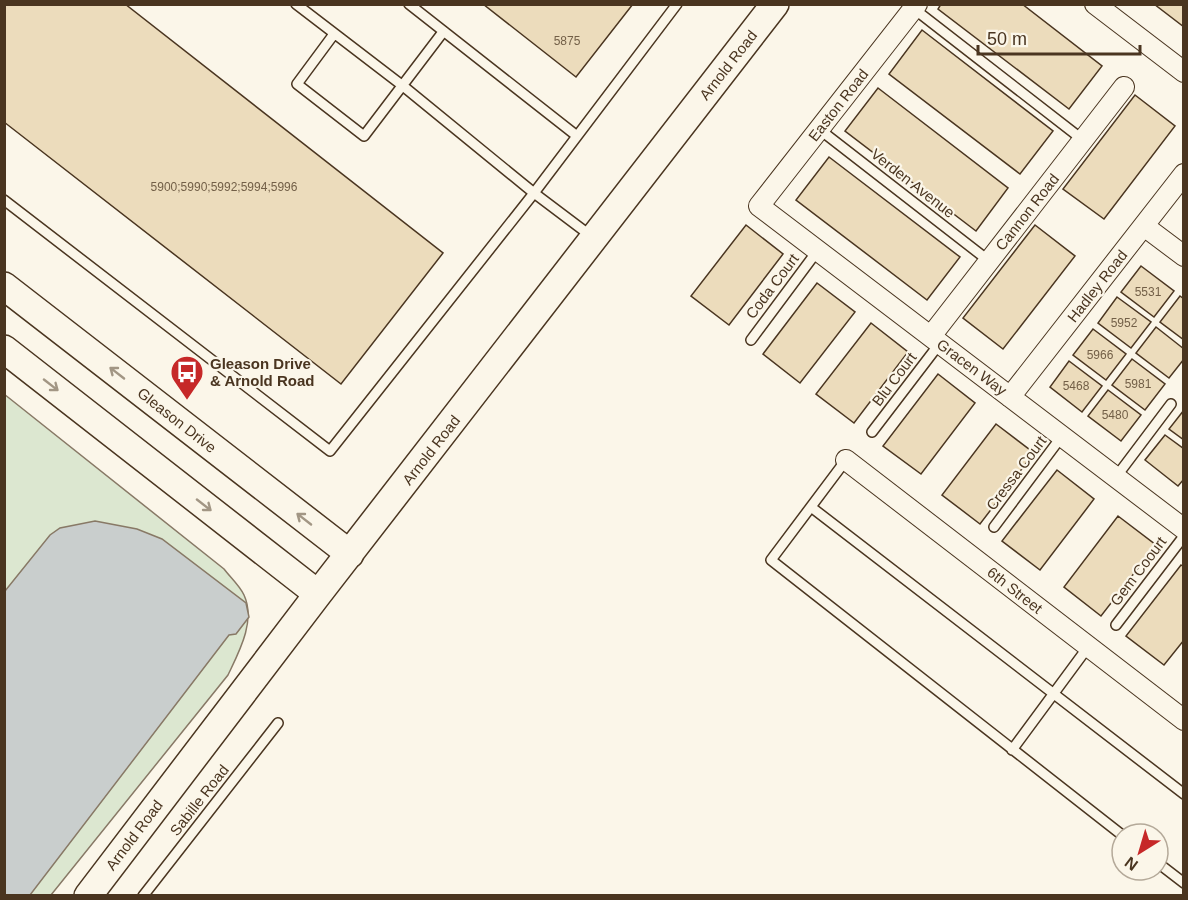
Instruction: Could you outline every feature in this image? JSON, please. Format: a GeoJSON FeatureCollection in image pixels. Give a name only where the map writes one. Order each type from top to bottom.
{"type":"FeatureCollection","features":[{"type":"Feature","properties":{"kind":"street","name":"Arnold Road"},"geometry":{"type":"LineString","coordinates":[[88,896],[318,594],[775,4]]}},
{"type":"Feature","properties":{"kind":"street"},"geometry":{"type":"LineString","coordinates":[[1095,4],[1184,72]]}},
{"type":"Feature","properties":{"kind":"street","name":"Easton Road"},"geometry":{"type":"LineString","coordinates":[[759,206],[915,6]]}},
{"type":"Feature","properties":{"kind":"street","name":"Cannon Road"},"geometry":{"type":"LineString","coordinates":[[935,340],[989,261],[1124,87]]}},
{"type":"Feature","properties":{"kind":"street","name":"Hadley Road"},"geometry":{"type":"LineString","coordinates":[[1010,397],[1184,174]]}},
{"type":"Feature","properties":{"kind":"street","name":"Gracen Way"},"geometry":{"type":"LineString","coordinates":[[759,206],[1184,529]]}},
{"type":"Feature","properties":{"kind":"street"},"geometry":{"type":"LineString","coordinates":[[1144,226],[1184,256]]}},
{"type":"Feature","properties":{"kind":"street","name":"Gleason Drive"},"geometry":{"type":"LineString","coordinates":[[4,286],[350,554]]}},
{"type":"Feature","properties":{"kind":"street"},"geometry":{"type":"LineString","coordinates":[[4,350],[318,594]]}},
{"type":"Feature","properties":{"kind":"street","name":"6th Street"},"geometry":{"type":"LineString","coordinates":[[846,460],[1184,720]]}},
{"type":"Feature","properties":{"kind":"lane"},"geometry":{"type":"LineString","coordinates":[[296,4],[594,238]]}},
{"type":"Feature","properties":{"kind":"lane"},"geometry":{"type":"LineString","coordinates":[[409,4],[577,136]]}},
{"type":"Feature","properties":{"kind":"lane"},"geometry":{"type":"LineString","coordinates":[[4,200],[330,451],[534,193],[677,4]]}},
{"type":"Feature","properties":{"kind":"lane"},"geometry":{"type":"LineString","coordinates":[[915,6],[1083,140]]}},
{"type":"Feature","properties":{"kind":"lane"},"geometry":{"type":"LineString","coordinates":[[334,34],[297,84],[364,136],[443,32]]}},
{"type":"Feature","properties":{"kind":"lane","name":"Verden Avenue"},"geometry":{"type":"LineString","coordinates":[[819,129],[989,261]]}},
{"type":"Feature","properties":{"kind":"lane","name":"Coda Court"},"geometry":{"type":"LineString","coordinates":[[751,340],[818,250]]}},
{"type":"Feature","properties":{"kind":"lane","name":"Blu Court"},"geometry":{"type":"LineString","coordinates":[[872,432],[935,340]]}},
{"type":"Feature","properties":{"kind":"lane"},"geometry":{"type":"LineString","coordinates":[[1116,477],[1171,404]]}},
{"type":"Feature","properties":{"kind":"lane","name":"Cressa Court"},"geometry":{"type":"LineString","coordinates":[[994,527],[1062,436]]}},
{"type":"Feature","properties":{"kind":"lane"},"geometry":{"type":"LineString","coordinates":[[846,460],[771,560],[1110,826]]}},
{"type":"Feature","properties":{"kind":"lane"},"geometry":{"type":"LineString","coordinates":[[811,507],[1184,794]]}},
{"type":"Feature","properties":{"kind":"lane","name":"Gem Coourt"},"geometry":{"type":"LineString","coordinates":[[1116,624],[1184,536]]}},
{"type":"Feature","properties":{"kind":"lane"},"geometry":{"type":"LineString","coordinates":[[1012,750],[1089,647]]}},
{"type":"Feature","properties":{"kind":"lane","name":"Sabille Road"},"geometry":{"type":"LineString","coordinates":[[144,896],[278,723]]}},
{"type":"Feature","properties":{"kind":"lane"},"geometry":{"type":"LineString","coordinates":[[1170,872],[1184,883]]}},
{"type":"Feature","properties":{"kind":"green space"},"geometry":{"type":"Polygon","coordinates":[[[4,394],[224,569],[244,595],[248,615],[245,636],[228,675],[51,895],[5,895],[4,394]]]}},
{"type":"Feature","properties":{"kind":"shaded area"},"geometry":{"type":"Polygon","coordinates":[[[95,521],[137,529],[162,539],[246,603],[249,617],[236,634],[229,635],[30,895],[5,895],[5,591],[50,535],[60,528],[95,521]]]}},
{"type":"Feature","properties":{"kind":"building"},"geometry":{"type":"Polygon","coordinates":[[[4,4],[125,4],[443,253],[341,384],[4,122],[4,4]]]}},
{"type":"Feature","properties":{"kind":"building"},"geometry":{"type":"Polygon","coordinates":[[[483,4],[633,4],[576,77],[483,4]]]}},
{"type":"Feature","properties":{"kind":"building"},"geometry":{"type":"Polygon","coordinates":[[[941,4],[1022,4],[1102,66],[1069,109],[938,9],[941,4]]]}},
{"type":"Feature","properties":{"kind":"building"},"geometry":{"type":"Polygon","coordinates":[[[1154,4],[1184,4],[1184,27],[1154,4]]]}},
{"type":"Feature","properties":{"kind":"building"},"geometry":{"type":"Polygon","coordinates":[[[922,30],[1053,131],[1020,174],[889,74],[922,30]]]}},
{"type":"Feature","properties":{"kind":"building"},"geometry":{"type":"Polygon","coordinates":[[[878,88],[1008,188],[976,231],[845,131],[878,88]]]}},
{"type":"Feature","properties":{"kind":"building"},"geometry":{"type":"Polygon","coordinates":[[[1135,95],[1175,126],[1104,219],[1063,189],[1135,95]]]}},
{"type":"Feature","properties":{"kind":"building"},"geometry":{"type":"Polygon","coordinates":[[[829,157],[960,257],[927,300],[796,200],[829,157]]]}},
{"type":"Feature","properties":{"kind":"building"},"geometry":{"type":"Polygon","coordinates":[[[746,225],[783,254],[729,325],[691,296],[746,225]]]}},
{"type":"Feature","properties":{"kind":"building"},"geometry":{"type":"Polygon","coordinates":[[[1035,225],[1075,256],[1003,349],[963,318],[1035,225]]]}},
{"type":"Feature","properties":{"kind":"building"},"geometry":{"type":"Polygon","coordinates":[[[1141,266],[1174,291],[1154,317],[1121,292],[1141,266]]]}},
{"type":"Feature","properties":{"kind":"building"},"geometry":{"type":"Polygon","coordinates":[[[817,283],[855,312],[800,383],[763,354],[817,283]]]}},
{"type":"Feature","properties":{"kind":"building"},"geometry":{"type":"Polygon","coordinates":[[[1180,296],[1184,299],[1184,340],[1160,322],[1180,296]]]}},
{"type":"Feature","properties":{"kind":"building"},"geometry":{"type":"Polygon","coordinates":[[[1117,297],[1151,322],[1131,348],[1098,323],[1117,297]]]}},
{"type":"Feature","properties":{"kind":"building"},"geometry":{"type":"Polygon","coordinates":[[[871,323],[908,352],[854,423],[816,394],[871,323]]]}},
{"type":"Feature","properties":{"kind":"building"},"geometry":{"type":"Polygon","coordinates":[[[1156,327],[1184,349],[1184,359],[1169,378],[1136,353],[1156,327]]]}},
{"type":"Feature","properties":{"kind":"building"},"geometry":{"type":"Polygon","coordinates":[[[1093,329],[1126,354],[1106,380],[1073,355],[1093,329]]]}},
{"type":"Feature","properties":{"kind":"building"},"geometry":{"type":"Polygon","coordinates":[[[1132,359],[1165,384],[1145,410],[1112,385],[1132,359]]]}},
{"type":"Feature","properties":{"kind":"building"},"geometry":{"type":"Polygon","coordinates":[[[1069,361],[1102,386],[1082,412],[1050,387],[1069,361]]]}},
{"type":"Feature","properties":{"kind":"building"},"geometry":{"type":"Polygon","coordinates":[[[938,374],[975,403],[921,474],[883,446],[938,374]]]}},
{"type":"Feature","properties":{"kind":"building"},"geometry":{"type":"Polygon","coordinates":[[[1108,390],[1141,415],[1121,441],[1088,416],[1108,390]]]}},
{"type":"Feature","properties":{"kind":"building"},"geometry":{"type":"Polygon","coordinates":[[[1184,410],[1184,440],[1169,429],[1184,410]]]}},
{"type":"Feature","properties":{"kind":"building"},"geometry":{"type":"Polygon","coordinates":[[[996,424],[1034,453],[980,524],[942,495],[996,424]]]}},
{"type":"Feature","properties":{"kind":"building"},"geometry":{"type":"Polygon","coordinates":[[[1165,435],[1184,449],[1184,479],[1178,486],[1145,460],[1165,435]]]}},
{"type":"Feature","properties":{"kind":"building"},"geometry":{"type":"Polygon","coordinates":[[[1057,470],[1094,499],[1040,570],[1002,541],[1057,470]]]}},
{"type":"Feature","properties":{"kind":"building"},"geometry":{"type":"Polygon","coordinates":[[[1118,516],[1156,545],[1101,616],[1064,587],[1118,516]]]}},
{"type":"Feature","properties":{"kind":"building"},"geometry":{"type":"Polygon","coordinates":[[[1181,565],[1184,567],[1184,640],[1164,665],[1126,636],[1181,565]]]}},
{"type":"Feature","properties":{"kind":"place","name":"Gleason Drive & Arnold Road"},"geometry":{"type":"Point","coordinates":[187,401]}}]}
